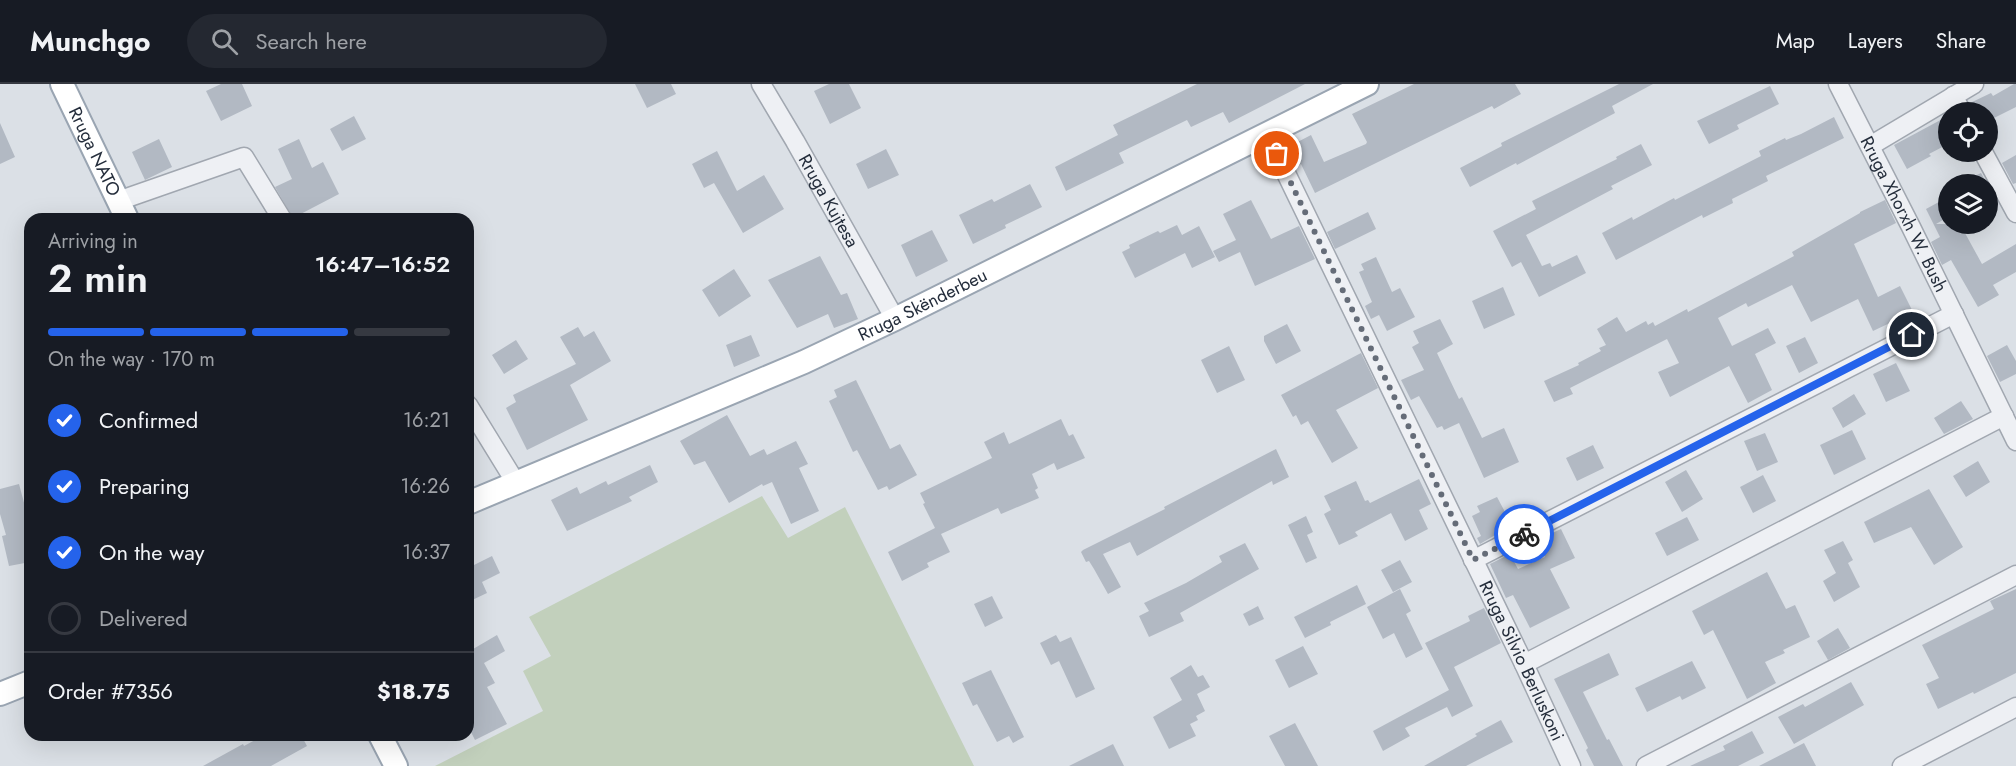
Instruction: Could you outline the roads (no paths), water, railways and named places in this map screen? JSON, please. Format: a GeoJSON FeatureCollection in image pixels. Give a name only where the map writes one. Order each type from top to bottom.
{"type":"FeatureCollection","features":[{"type":"Feature","properties":{"kind":"main road","name":"Rruga NATO"},"geometry":{"type":"LineString","coordinates":[[62,84],[123,210]]}},
{"type":"Feature","properties":{"kind":"main road","name":"Rruga Skënderbeu"},"geometry":{"type":"LineString","coordinates":[[474,500],[804,362],[1367,84]]}},
{"type":"Feature","properties":{"kind":"main road"},"geometry":{"type":"LineString","coordinates":[[0,694],[24,684]]}},
{"type":"Feature","properties":{"kind":"main road"},"geometry":{"type":"LineString","coordinates":[[383,741],[396,766]]}},
{"type":"Feature","properties":{"kind":"street","name":"Rruga Kujtesa"},"geometry":{"type":"LineString","coordinates":[[761,84],[895,319]]}},
{"type":"Feature","properties":{"kind":"street","name":"Rruga Xhorxh W. Bush"},"geometry":{"type":"LineString","coordinates":[[1838,84],[2016,441]]}},
{"type":"Feature","properties":{"kind":"street"},"geometry":{"type":"LineString","coordinates":[[1870,146],[1974,84]]}},
{"type":"Feature","properties":{"kind":"street"},"geometry":{"type":"LineString","coordinates":[[1953,96],[1956,102]]}},
{"type":"Feature","properties":{"kind":"street","name":"Rruga Silvio Berluskoni"},"geometry":{"type":"LineString","coordinates":[[1267,134],[1524,664],[1571,766]]}},
{"type":"Feature","properties":{"kind":"street"},"geometry":{"type":"LineString","coordinates":[[123,210],[244,158],[278,213]]}},
{"type":"Feature","properties":{"kind":"street"},"geometry":{"type":"LineString","coordinates":[[1988,162],[2016,213]]}},
{"type":"Feature","properties":{"kind":"street"},"geometry":{"type":"LineString","coordinates":[[1473,560],[1954,314]]}},
{"type":"Feature","properties":{"kind":"street"},"geometry":{"type":"LineString","coordinates":[[474,415],[516,483]]}},
{"type":"Feature","properties":{"kind":"street"},"geometry":{"type":"LineString","coordinates":[[1524,664],[2004,416]]}},
{"type":"Feature","properties":{"kind":"street"},"geometry":{"type":"LineString","coordinates":[[1646,766],[2016,575]]}},
{"type":"Feature","properties":{"kind":"street"},"geometry":{"type":"LineString","coordinates":[[1902,766],[2016,707]]}}]}
